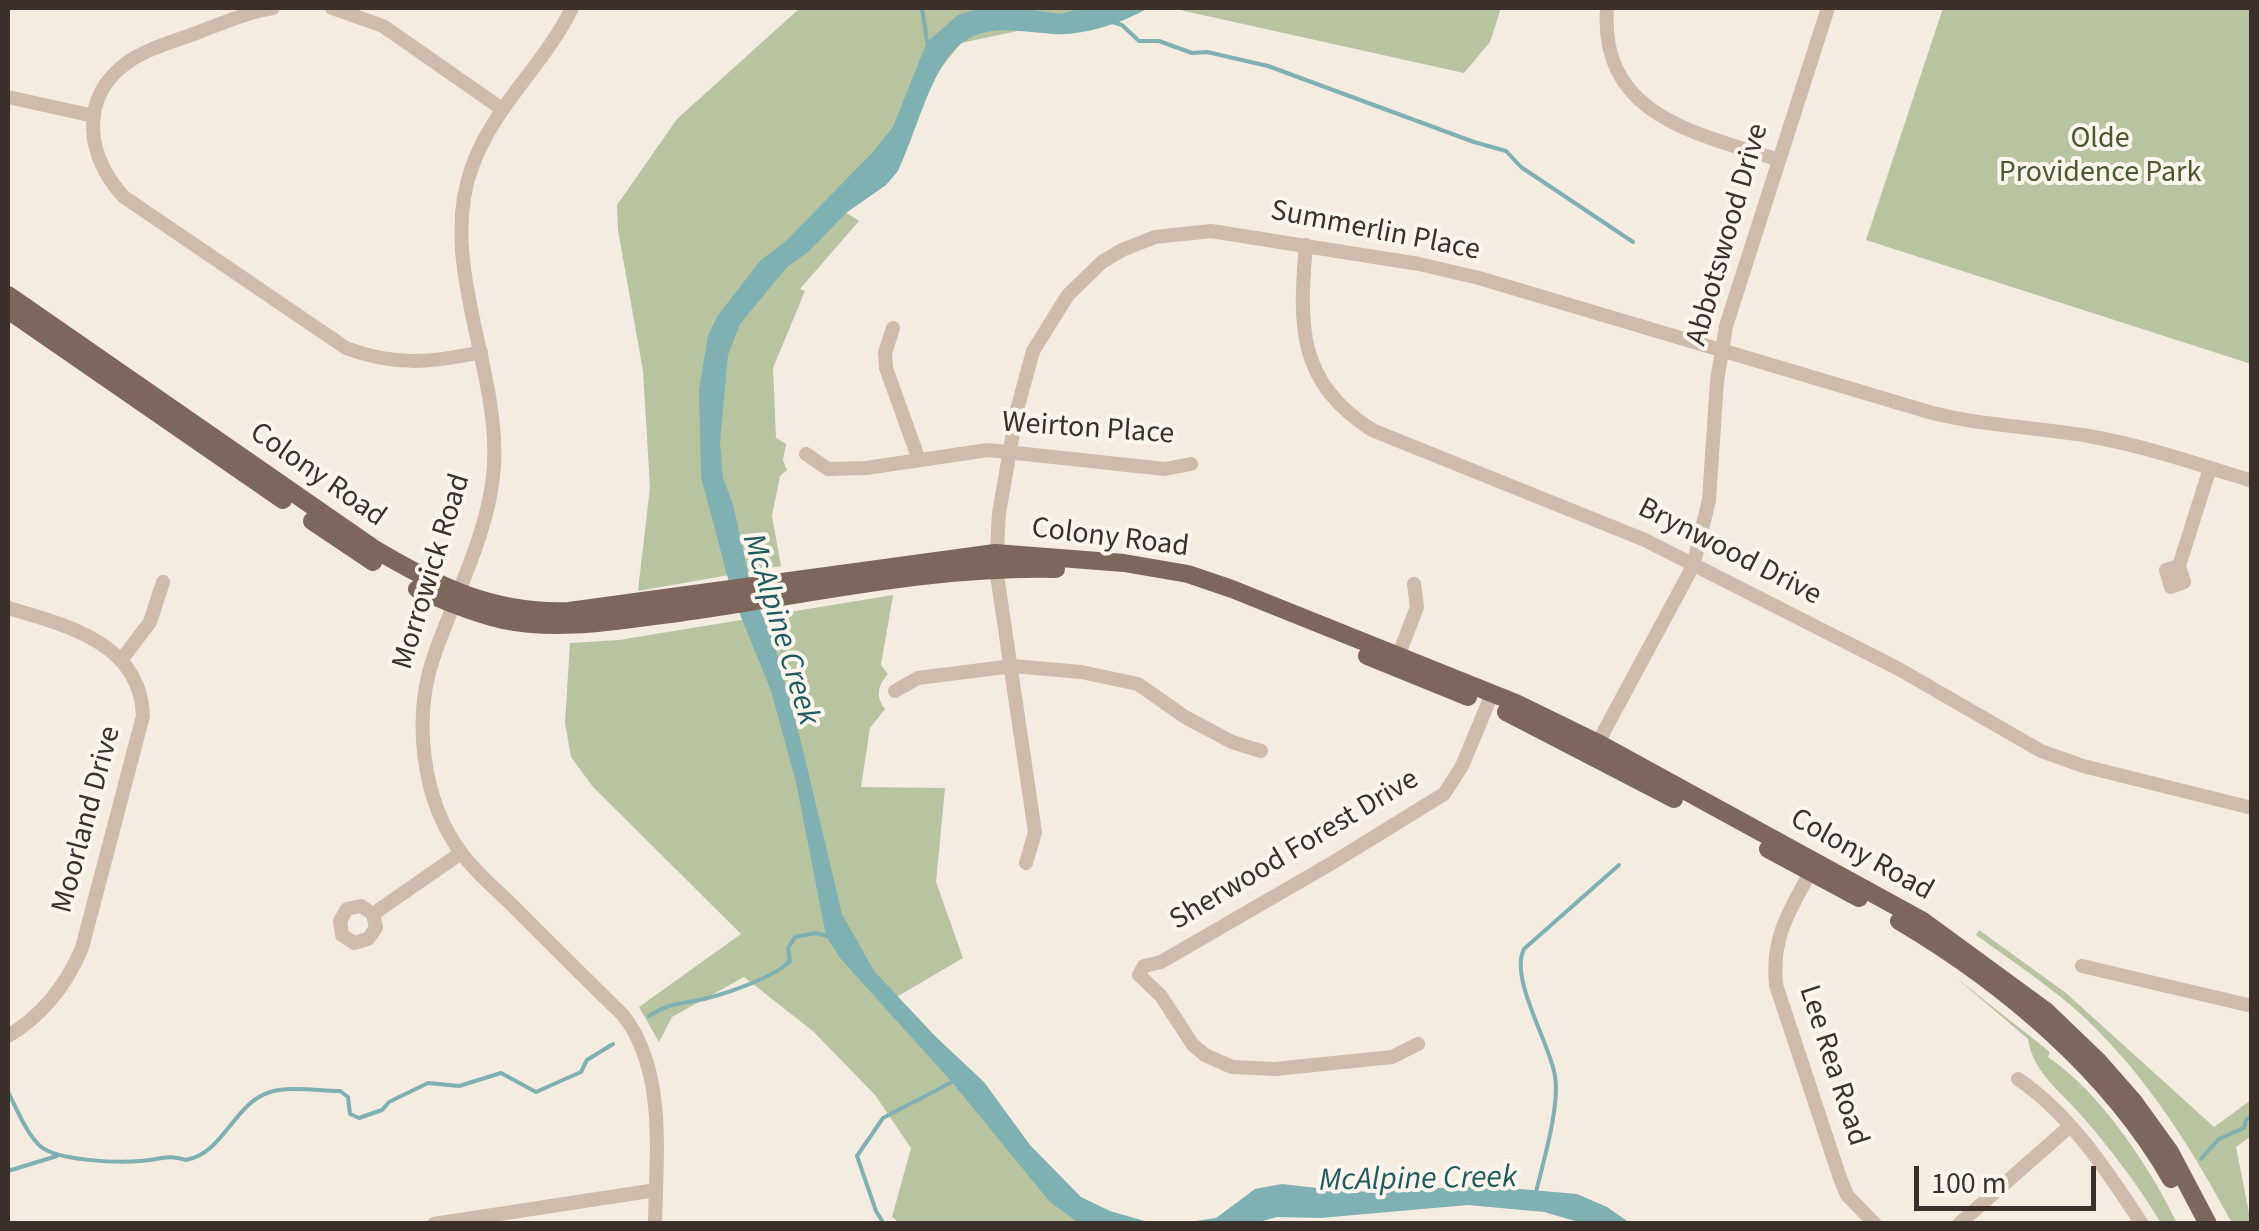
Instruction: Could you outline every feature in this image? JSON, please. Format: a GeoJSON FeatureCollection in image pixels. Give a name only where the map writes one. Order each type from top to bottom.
{"type":"FeatureCollection","features":[{"type":"Feature","properties":{"kind":"main road","name":"Colony Road"},"geometry":{"type":"LineString","coordinates":[[8,295],[374,548],[455,599]]}},
{"type":"Feature","properties":{"kind":"main road","name":"Colony Road"},"geometry":{"type":"LineString","coordinates":[[8,310],[364,557],[417,589],[455,599],[474,600],[540,618],[996,560],[1084,558],[1188,574],[1490,700],[1595,750],[1922,921],[2014,995],[2074,1036],[2134,1102],[2170,1152],[2208,1224]]}},
{"type":"Feature","properties":{"kind":"main road","name":"Colony Road"},"geometry":{"type":"LineString","coordinates":[[2014,995],[2125,1111],[2160,1161],[2195,1224]]}},
{"type":"Feature","properties":{"kind":"street"},"geometry":{"type":"LineString","coordinates":[[273,8],[252,12],[131,60],[106,85],[94,116],[93,141],[110,181],[124,196],[325,337],[368,357],[432,362],[480,352]]}},
{"type":"Feature","properties":{"kind":"street"},"geometry":{"type":"LineString","coordinates":[[332,8],[384,26],[502,109]]}},
{"type":"Feature","properties":{"kind":"street","name":"Morrowick Road"},"geometry":{"type":"LineString","coordinates":[[572,8],[502,109],[475,158],[462,210],[462,250],[493,428],[494,469],[484,516],[433,657],[422,720],[434,796],[461,853],[633,1028],[650,1073],[656,1139],[656,1224]]}},
{"type":"Feature","properties":{"kind":"street"},"geometry":{"type":"LineString","coordinates":[[1608,8],[1606,31],[1617,70],[1646,108],[1673,124],[1779,160]]}},
{"type":"Feature","properties":{"kind":"street","name":"Abbotswood Drive"},"geometry":{"type":"LineString","coordinates":[[1595,750],[1693,566],[1709,500],[1721,350],[1828,8]]}},
{"type":"Feature","properties":{"kind":"street"},"geometry":{"type":"LineString","coordinates":[[8,97],[94,116]]}},
{"type":"Feature","properties":{"kind":"street","name":"Summerlin Place"},"geometry":{"type":"LineString","coordinates":[[1026,863],[1035,832],[996,560],[1017,410],[1033,351],[1068,295],[1102,262],[1155,237],[1194,231],[1306,246],[1479,278],[1950,418],[2102,438],[2252,481]]}},
{"type":"Feature","properties":{"kind":"street","name":"Brynwood Drive"},"geometry":{"type":"LineString","coordinates":[[1306,246],[1301,314],[1307,350],[1326,388],[1354,419],[1382,434],[1600,520],[1897,668],[2041,751],[2083,766],[2252,808]]}},
{"type":"Feature","properties":{"kind":"street"},"geometry":{"type":"LineString","coordinates":[[893,328],[885,354],[886,368],[919,460]]}},
{"type":"Feature","properties":{"kind":"street","name":"Weirton Place"},"geometry":{"type":"LineString","coordinates":[[806,454],[828,469],[866,468],[988,450],[1165,470],[1191,464]]}},
{"type":"Feature","properties":{"kind":"street"},"geometry":{"type":"LineString","coordinates":[[2179,566],[2210,468]]}},
{"type":"Feature","properties":{"kind":"street"},"geometry":{"type":"LineString","coordinates":[[8,608],[95,640],[122,659],[150,622],[162,582]]}},
{"type":"Feature","properties":{"kind":"street"},"geometry":{"type":"LineString","coordinates":[[1396,661],[1417,607],[1414,584]]}},
{"type":"Feature","properties":{"kind":"street","name":"Moorland Drive"},"geometry":{"type":"LineString","coordinates":[[8,1036],[53,999],[82,948],[141,732],[140,692],[122,659]]}},
{"type":"Feature","properties":{"kind":"street"},"geometry":{"type":"LineString","coordinates":[[895,691],[918,678],[1013,666],[1081,672],[1138,684],[1185,717],[1232,742],[1260,751]]}},
{"type":"Feature","properties":{"kind":"street","name":"Sherwood Forest Drive"},"geometry":{"type":"LineString","coordinates":[[1418,1044],[1392,1058],[1275,1068],[1232,1067],[1193,1045],[1161,996],[1138,975],[1144,966],[1161,962],[1332,864],[1444,794],[1453,784],[1490,700]]}},
{"type":"Feature","properties":{"kind":"street"},"geometry":{"type":"LineString","coordinates":[[373,914],[461,853]]}},
{"type":"Feature","properties":{"kind":"street","name":"Lee Rea Road"},"geometry":{"type":"LineString","coordinates":[[1813,866],[1780,932],[1773,957],[1776,985],[1847,1195],[1876,1224]]}},
{"type":"Feature","properties":{"kind":"street"},"geometry":{"type":"LineString","coordinates":[[2082,966],[2252,1006]]}},
{"type":"Feature","properties":{"kind":"street"},"geometry":{"type":"LineString","coordinates":[[2018,1079],[2070,1126],[2142,1224]]}},
{"type":"Feature","properties":{"kind":"street"},"geometry":{"type":"LineString","coordinates":[[1958,1224],[2070,1126]]}},
{"type":"Feature","properties":{"kind":"street"},"geometry":{"type":"LineString","coordinates":[[434,1224],[656,1190]]}},
{"type":"Feature","properties":{"kind":"green space"},"geometry":{"type":"Polygon","coordinates":[[[800,8],[1126,8],[961,43],[833,204],[859,221],[800,289],[805,291],[773,368],[776,438],[786,444],[783,460],[787,470],[780,476],[772,516],[781,566],[638,591],[650,487],[643,371],[617,205],[677,119],[800,8]]]}},
{"type":"Feature","properties":{"kind":"green space"},"geometry":{"type":"Polygon","coordinates":[[[1171,8],[1501,8],[1490,42],[1464,73],[1171,8]]]}},
{"type":"Feature","properties":{"kind":"green space","name":"Olde Providence Park"},"geometry":{"type":"Polygon","coordinates":[[[1943,8],[2251,8],[2251,364],[1866,240],[1943,8]]]}},
{"type":"Feature","properties":{"kind":"green space"},"geometry":{"type":"Polygon","coordinates":[[[893,595],[881,665],[888,674],[879,691],[885,709],[870,728],[861,787],[945,788],[936,882],[963,958],[893,999],[1076,1213],[1121,1223],[900,1223],[892,1217],[911,1148],[875,1095],[814,1032],[744,977],[672,1017],[659,1042],[639,1007],[741,934],[593,787],[571,757],[565,723],[570,643],[619,640],[893,595]]]}},
{"type":"Feature","properties":{"kind":"green space"},"geometry":{"type":"Polygon","coordinates":[[[1979,930],[2066,993],[2214,1127],[2251,1100],[2251,1136],[2236,1147],[2251,1223],[2232,1223],[2167,1115],[2108,1042],[2060,997],[1976,935],[1979,930]]]}},
{"type":"Feature","properties":{"kind":"green space"},"geometry":{"type":"Polygon","coordinates":[[[1955,977],[2050,1052],[2048,1057],[2087,1090],[2138,1155],[2177,1223],[2161,1223],[2113,1154],[2041,1071],[2028,1039],[1955,977]]]}},
{"type":"Feature","properties":{"kind":"water"},"geometry":{"type":"Polygon","coordinates":[[[982,8],[1061,14],[1081,8],[1148,8],[1090,31],[992,31],[966,40],[954,50],[937,76],[898,171],[787,267],[740,324],[728,355],[720,442],[723,478],[733,504],[752,592],[773,639],[842,914],[874,971],[984,1082],[1030,1145],[1081,1197],[1110,1211],[1148,1222],[1182,1223],[1216,1218],[1255,1189],[1282,1184],[1352,1192],[1486,1186],[1577,1194],[1630,1223],[1582,1223],[1544,1212],[1468,1205],[1320,1218],[1277,1217],[1252,1224],[1079,1223],[1050,1202],[951,1081],[840,958],[826,936],[796,782],[771,691],[733,597],[701,477],[699,389],[708,336],[718,315],[761,260],[785,242],[893,127],[927,42],[958,15],[982,8]]]}},
{"type":"Feature","properties":{"kind":"waterway"},"geometry":{"type":"LineString","coordinates":[[922,8],[927,42]]}},
{"type":"Feature","properties":{"kind":"waterway"},"geometry":{"type":"LineString","coordinates":[[1109,21],[1122,25],[1139,41],[1159,41],[1192,53],[1207,52],[1268,66],[1506,151],[1521,167],[1633,242]]}},
{"type":"Feature","properties":{"kind":"waterway"},"geometry":{"type":"LineString","coordinates":[[1536,1192],[1556,1088],[1552,1062],[1522,977],[1524,949],[1619,865]]}},
{"type":"Feature","properties":{"kind":"waterway"},"geometry":{"type":"LineString","coordinates":[[649,1016],[660,1009],[759,980],[790,961],[788,948],[795,937],[816,933],[827,936]]}},
{"type":"Feature","properties":{"kind":"waterway"},"geometry":{"type":"LineString","coordinates":[[8,1092],[30,1134],[48,1151],[103,1161],[169,1157],[186,1160],[210,1148],[247,1106],[270,1092],[340,1091],[348,1097],[350,1114],[359,1118],[382,1110],[389,1102],[428,1083],[459,1086],[501,1073],[536,1092],[581,1072],[587,1060],[613,1044]]}},
{"type":"Feature","properties":{"kind":"waterway"},"geometry":{"type":"LineString","coordinates":[[884,1224],[857,1156],[883,1118],[954,1081]]}},
{"type":"Feature","properties":{"kind":"waterway"},"geometry":{"type":"LineString","coordinates":[[2201,1159],[2219,1139],[2244,1128],[2252,1115]]}},
{"type":"Feature","properties":{"kind":"waterway"},"geometry":{"type":"LineString","coordinates":[[8,1171],[57,1156]]}},
{"type":"Feature","properties":{"kind":"water label","name":"McAlpine Creek"},"geometry":{"type":"Point","coordinates":[779,630]}},
{"type":"Feature","properties":{"kind":"water label","name":"McAlpine Creek"},"geometry":{"type":"Point","coordinates":[1418,1181]}}]}
